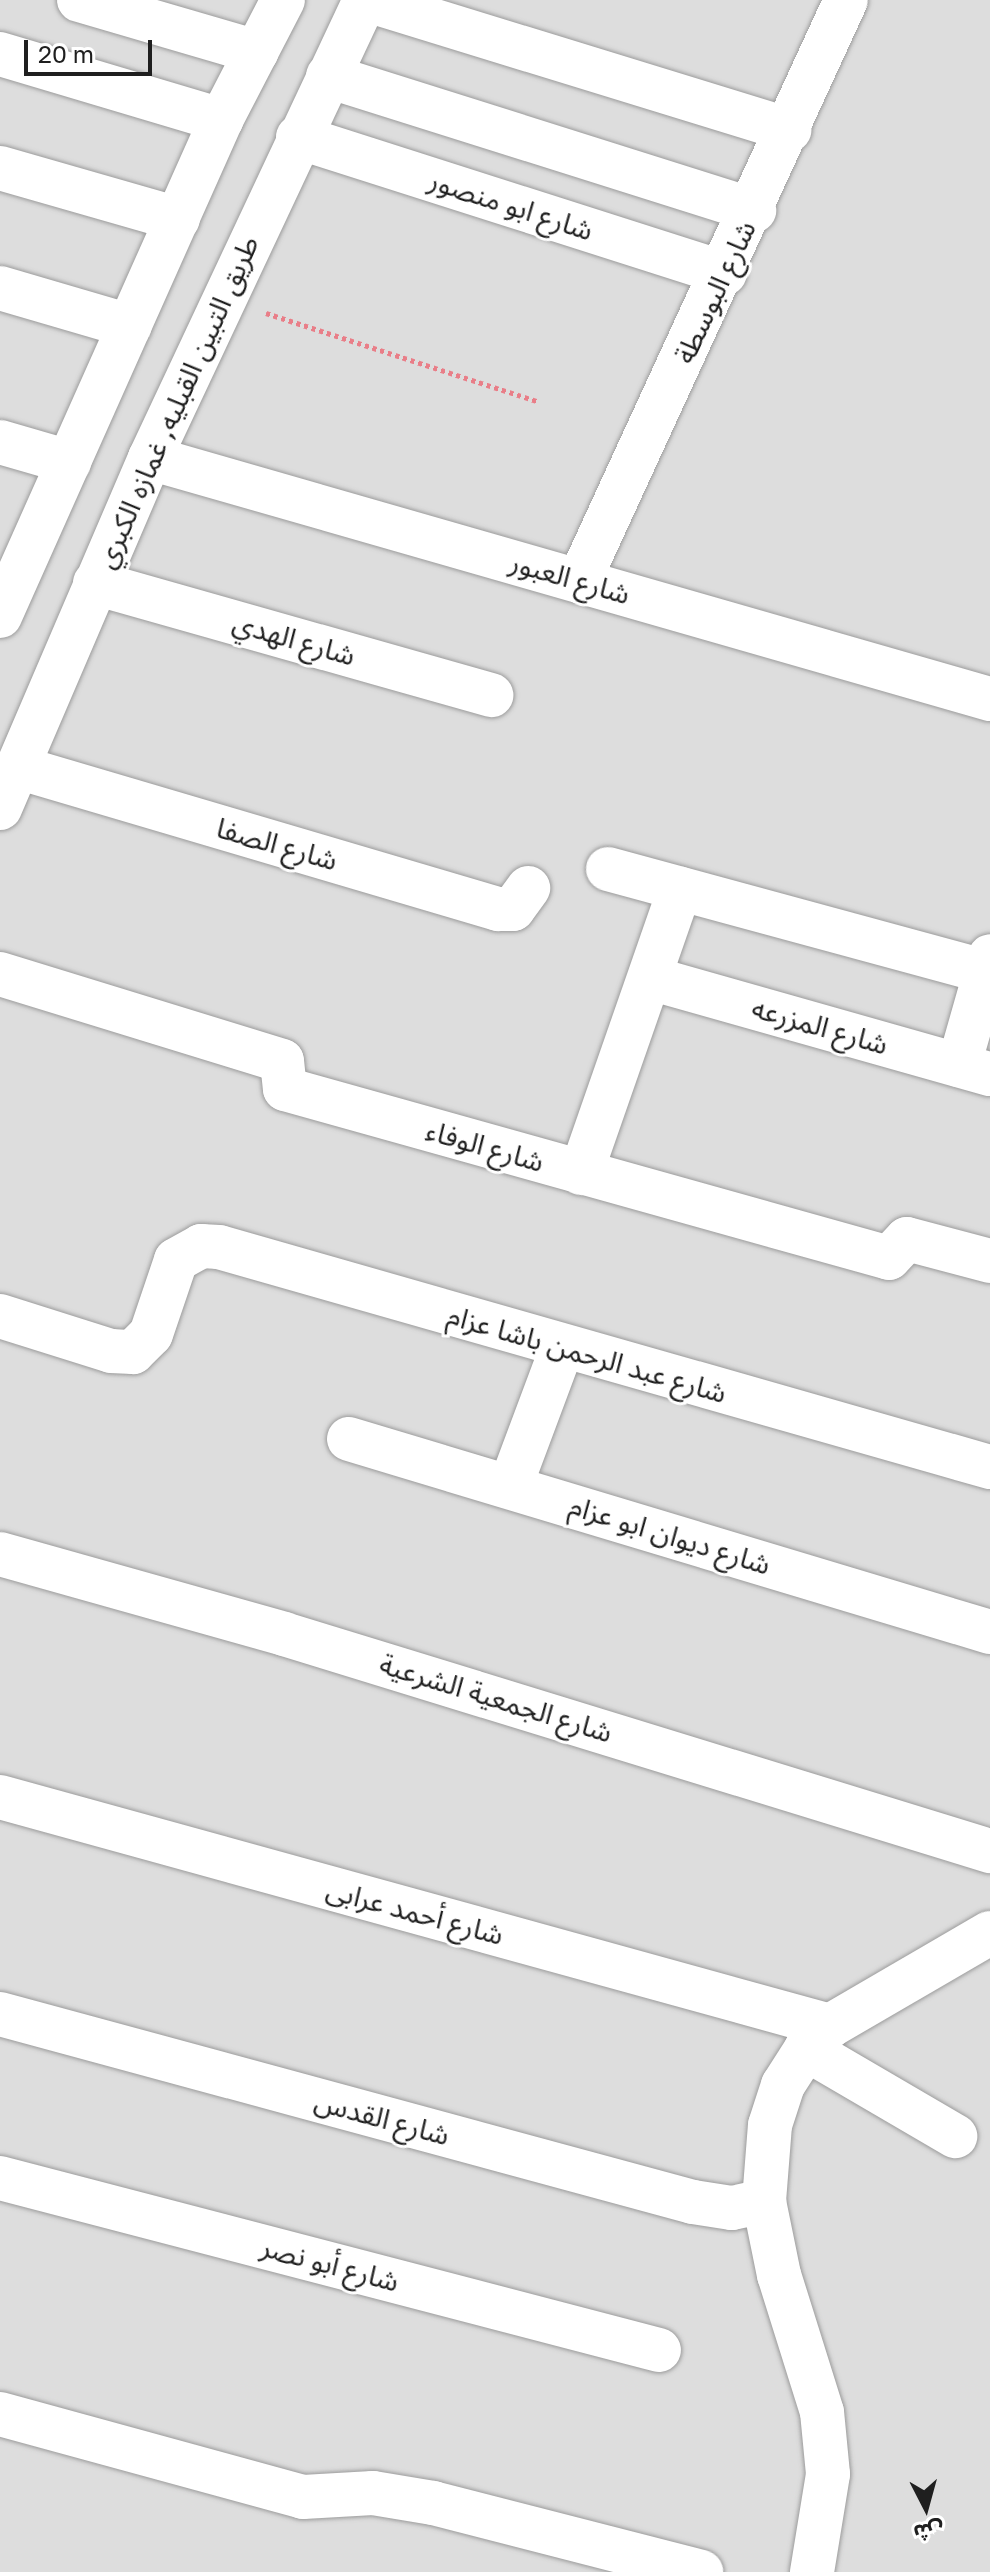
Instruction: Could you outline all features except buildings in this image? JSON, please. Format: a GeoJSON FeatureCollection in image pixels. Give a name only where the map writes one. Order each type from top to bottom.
{"type":"FeatureCollection","features":[{"type":"Feature","properties":{"kind":"street"},"geometry":{"type":"LineString","coordinates":[[79,0],[257,52]]}},
{"type":"Feature","properties":{"kind":"street"},"geometry":{"type":"LineString","coordinates":[[5,593],[69,462],[221,120],[283,0]]}},
{"type":"Feature","properties":{"kind":"street"},"geometry":{"type":"LineString","coordinates":[[366,0],[789,130]]}},
{"type":"Feature","properties":{"kind":"street","name":"طريق التبين القبليه, غمازه الكبري"},"geometry":{"type":"LineString","coordinates":[[0,808],[150,458],[298,137],[366,0]]}},
{"type":"Feature","properties":{"kind":"street","name":"شارع البوسطة"},"geometry":{"type":"LineString","coordinates":[[579,581],[754,210],[846,0]]}},
{"type":"Feature","properties":{"kind":"street"},"geometry":{"type":"LineString","coordinates":[[0,54],[221,120]]}},
{"type":"Feature","properties":{"kind":"street"},"geometry":{"type":"LineString","coordinates":[[328,76],[754,210]]}},
{"type":"Feature","properties":{"kind":"street","name":"شارع ابو منصور"},"geometry":{"type":"LineString","coordinates":[[298,137],[725,273]]}},
{"type":"Feature","properties":{"kind":"street"},"geometry":{"type":"LineString","coordinates":[[0,168],[178,219]]}},
{"type":"Feature","properties":{"kind":"street"},"geometry":{"type":"LineString","coordinates":[[0,288],[130,326]]}},
{"type":"Feature","properties":{"kind":"street"},"geometry":{"type":"LineString","coordinates":[[0,442],[69,462]]}},
{"type":"Feature","properties":{"kind":"street","name":"شارع العبور"},"geometry":{"type":"LineString","coordinates":[[150,458],[990,699]]}},
{"type":"Feature","properties":{"kind":"street","name":"شارع الهدي"},"geometry":{"type":"LineString","coordinates":[[95,583],[492,695]]}},
{"type":"Feature","properties":{"kind":"street","name":"شارع الصفا"},"geometry":{"type":"LineString","coordinates":[[17,767],[498,909],[513,909],[528,888]]}},
{"type":"Feature","properties":{"kind":"street"},"geometry":{"type":"LineString","coordinates":[[608,869],[989,967],[975,1069]]}},
{"type":"Feature","properties":{"kind":"street"},"geometry":{"type":"LineString","coordinates":[[581,1173],[680,889]]}},
{"type":"Feature","properties":{"kind":"street","name":"شارع الوفاء"},"geometry":{"type":"LineString","coordinates":[[0,974],[282,1061],[285,1089],[889,1258],[907,1239],[990,1261]]}},
{"type":"Feature","properties":{"kind":"street","name":"شارع المزرعه"},"geometry":{"type":"LineString","coordinates":[[650,978],[975,1069]]}},
{"type":"Feature","properties":{"kind":"street","name":"شارع عبد الرحمن باشا عزام"},"geometry":{"type":"LineString","coordinates":[[0,1316],[111,1351],[133,1352],[151,1334],[176,1260],[185,1252],[219,1247],[562,1348],[990,1467]]}},
{"type":"Feature","properties":{"kind":"street"},"geometry":{"type":"LineString","coordinates":[[510,1487],[562,1348]]}},
{"type":"Feature","properties":{"kind":"street","name":"شارع ديوان ابو عزام"},"geometry":{"type":"LineString","coordinates":[[349,1439],[990,1632]]}},
{"type":"Feature","properties":{"kind":"street","name":"شارع الجمعية الشرعية"},"geometry":{"type":"LineString","coordinates":[[0,1554],[284,1634],[990,1851]]}},
{"type":"Feature","properties":{"kind":"street","name":"شارع أحمد عرابى"},"geometry":{"type":"LineString","coordinates":[[0,1797],[818,2037],[955,2136]]}},
{"type":"Feature","properties":{"kind":"street"},"geometry":{"type":"LineString","coordinates":[[812,2572],[828,2474],[822,2412],[779,2275],[764,2201],[770,2125],[783,2085],[818,2037],[990,1933]]}},
{"type":"Feature","properties":{"kind":"street","name":"شارع القدس"},"geometry":{"type":"LineString","coordinates":[[0,2014],[693,2202],[732,2208],[764,2201]]}},
{"type":"Feature","properties":{"kind":"street","name":"شارع أبو نصر"},"geometry":{"type":"LineString","coordinates":[[0,2178],[659,2350]]}},
{"type":"Feature","properties":{"kind":"street"},"geometry":{"type":"LineString","coordinates":[[0,2414],[303,2497],[373,2493],[433,2503],[701,2572]]}},
{"type":"Feature","properties":{"kind":"path"},"geometry":{"type":"LineString","coordinates":[[223,300],[537,401]]}},
{"type":"Feature","properties":{"kind":"shaded area"},"geometry":{"type":"Polygon","coordinates":[[[0,0],[990,0],[990,2572],[0,2572],[0,0]]]}}]}
